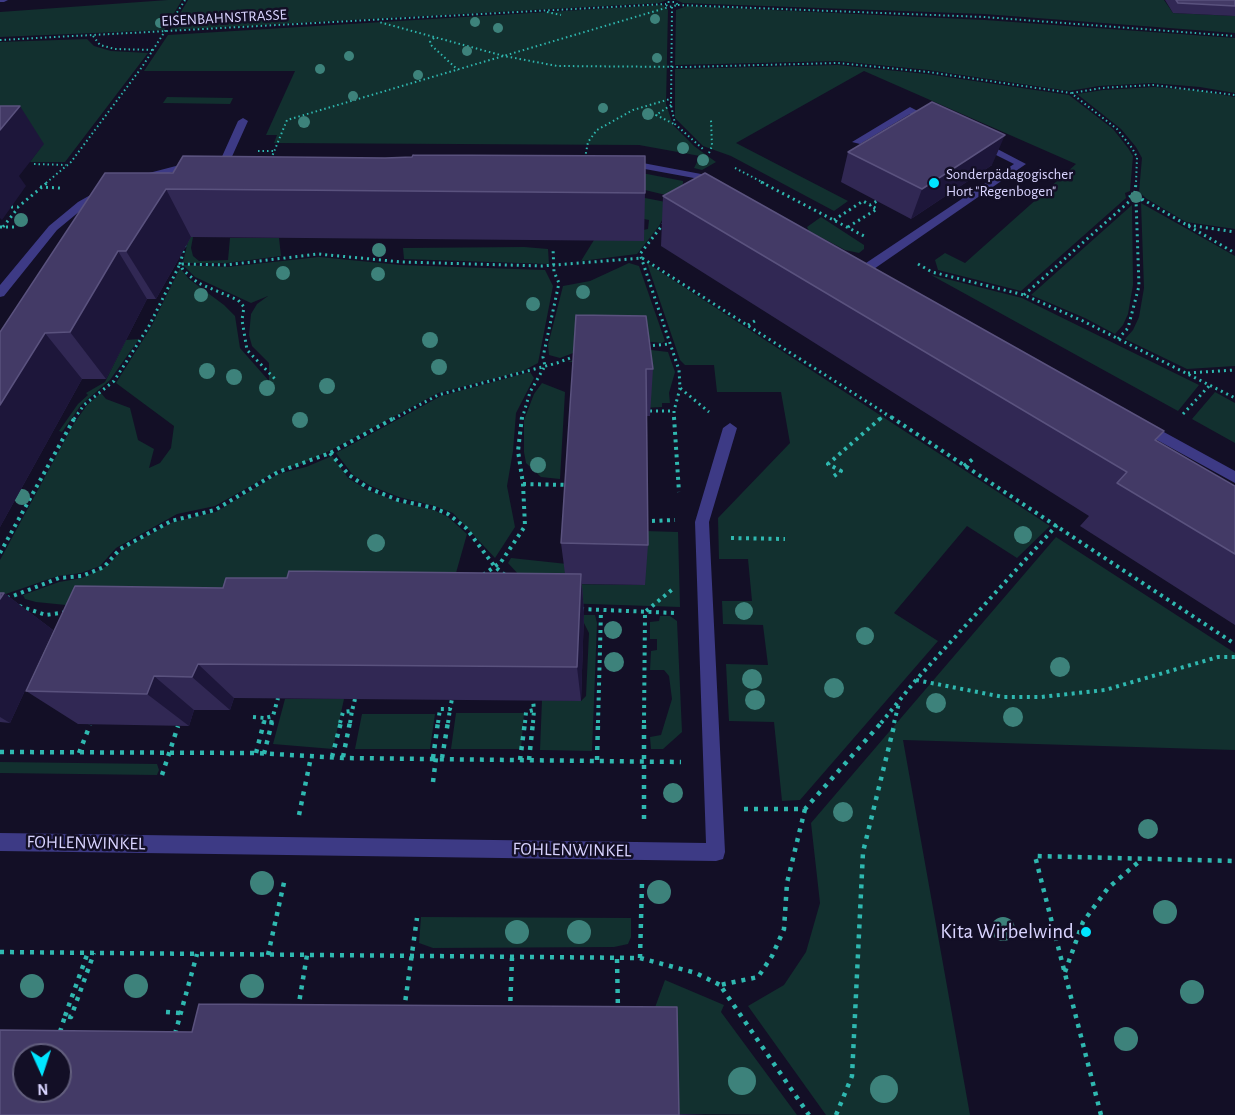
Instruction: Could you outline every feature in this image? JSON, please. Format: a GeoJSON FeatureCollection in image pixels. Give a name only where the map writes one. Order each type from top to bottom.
{"type":"FeatureCollection","features":[{"type":"Feature","properties":{"kind":"street"},"geometry":{"type":"LineString","coordinates":[[857,142],[910,110],[940,125]]}},
{"type":"Feature","properties":{"kind":"street"},"geometry":{"type":"LineString","coordinates":[[216,162],[243,121]]}},
{"type":"Feature","properties":{"kind":"street"},"geometry":{"type":"LineString","coordinates":[[867,268],[1021,164],[970,139]]}},
{"type":"Feature","properties":{"kind":"street"},"geometry":{"type":"LineString","coordinates":[[0,293],[53,228],[81,204],[116,185],[150,173],[216,162],[271,159]]}},
{"type":"Feature","properties":{"kind":"street"},"geometry":{"type":"LineString","coordinates":[[585,162],[652,166],[697,176],[724,190]]}},
{"type":"Feature","properties":{"kind":"street"},"geometry":{"type":"LineString","coordinates":[[1130,418],[1235,478]]}},
{"type":"Feature","properties":{"kind":"street","name":"FOHLENWINKEL"},"geometry":{"type":"LineString","coordinates":[[0,842],[716,852],[702,522],[730,428]]}},
{"type":"Feature","properties":{"kind":"path"},"geometry":{"type":"LineString","coordinates":[[3,227],[18,207],[66,165],[154,50],[185,0]]}},
{"type":"Feature","properties":{"kind":"path"},"geometry":{"type":"LineString","coordinates":[[671,1],[678,4],[984,17],[1235,36]]}},
{"type":"Feature","properties":{"kind":"path","name":"EISENBAHNSTRASSE"},"geometry":{"type":"LineString","coordinates":[[0,39],[544,11],[666,4],[671,1]]}},
{"type":"Feature","properties":{"kind":"path"},"geometry":{"type":"LineString","coordinates":[[666,4],[670,7]]}},
{"type":"Feature","properties":{"kind":"path"},"geometry":{"type":"LineString","coordinates":[[271,159],[287,120],[678,4]]}},
{"type":"Feature","properties":{"kind":"path"},"geometry":{"type":"LineString","coordinates":[[670,7],[670,99],[675,124]]}},
{"type":"Feature","properties":{"kind":"path"},"geometry":{"type":"LineString","coordinates":[[544,11],[561,15]]}},
{"type":"Feature","properties":{"kind":"path"},"geometry":{"type":"LineString","coordinates":[[378,19],[379,22],[434,38],[504,56],[557,66],[671,67],[838,63],[928,72],[1071,93],[1101,88],[1153,85],[1235,95]]}},
{"type":"Feature","properties":{"kind":"path"},"geometry":{"type":"LineString","coordinates":[[92,35],[100,45],[115,49],[154,50]]}},
{"type":"Feature","properties":{"kind":"path"},"geometry":{"type":"LineString","coordinates":[[434,38],[430,42],[431,45],[458,70]]}},
{"type":"Feature","properties":{"kind":"path"},"geometry":{"type":"LineString","coordinates":[[1071,93],[1117,129],[1132,147],[1137,157],[1135,193]]}},
{"type":"Feature","properties":{"kind":"path"},"geometry":{"type":"LineString","coordinates":[[585,162],[588,142],[597,130],[633,110],[670,99]]}},
{"type":"Feature","properties":{"kind":"path"},"geometry":{"type":"LineString","coordinates":[[671,105],[657,115],[675,124],[697,146],[716,157]]}},
{"type":"Feature","properties":{"kind":"path"},"geometry":{"type":"LineString","coordinates":[[709,153],[712,146],[711,120]]}},
{"type":"Feature","properties":{"kind":"path"},"geometry":{"type":"LineString","coordinates":[[34,164],[66,165]]}},
{"type":"Feature","properties":{"kind":"path"},"geometry":{"type":"LineString","coordinates":[[732,166],[893,251]]}},
{"type":"Feature","properties":{"kind":"path"},"geometry":{"type":"LineString","coordinates":[[1135,193],[1184,225],[1235,253]]}},
{"type":"Feature","properties":{"kind":"path"},"geometry":{"type":"LineString","coordinates":[[1118,339],[1128,328],[1139,286],[1134,199],[1130,196],[1135,193]]}},
{"type":"Feature","properties":{"kind":"path"},"geometry":{"type":"LineString","coordinates":[[1024,295],[1134,199],[1142,199]]}},
{"type":"Feature","properties":{"kind":"path"},"geometry":{"type":"LineString","coordinates":[[833,220],[863,201],[877,209],[848,228]]}},
{"type":"Feature","properties":{"kind":"path"},"geometry":{"type":"LineString","coordinates":[[870,205],[877,201]]}},
{"type":"Feature","properties":{"kind":"path"},"geometry":{"type":"LineString","coordinates":[[11,207],[18,207]]}},
{"type":"Feature","properties":{"kind":"path"},"geometry":{"type":"LineString","coordinates":[[667,218],[640,254],[679,370],[680,388],[730,428]]}},
{"type":"Feature","properties":{"kind":"path"},"geometry":{"type":"LineString","coordinates":[[1184,225],[1235,231]]}},
{"type":"Feature","properties":{"kind":"path"},"geometry":{"type":"LineString","coordinates":[[0,553],[32,488],[69,425],[84,405],[114,381],[149,326],[180,264],[186,240]]}},
{"type":"Feature","properties":{"kind":"path"},"geometry":{"type":"LineString","coordinates":[[318,254],[320,248]]}},
{"type":"Feature","properties":{"kind":"path"},"geometry":{"type":"LineString","coordinates":[[480,577],[501,562],[525,526],[523,484],[518,452],[521,421],[530,392],[545,366],[543,357],[559,283],[554,266],[553,248]]}},
{"type":"Feature","properties":{"kind":"path"},"geometry":{"type":"LineString","coordinates":[[180,264],[226,265],[318,254],[402,262],[554,266],[642,258],[1057,525],[1235,644]]}},
{"type":"Feature","properties":{"kind":"path"},"geometry":{"type":"LineString","coordinates":[[180,264],[183,270],[198,283],[238,300],[244,307],[242,320],[247,350],[277,381]]}},
{"type":"Feature","properties":{"kind":"path"},"geometry":{"type":"LineString","coordinates":[[932,272],[1024,295],[1235,398]]}},
{"type":"Feature","properties":{"kind":"path"},"geometry":{"type":"LineString","coordinates":[[157,297],[163,297]]}},
{"type":"Feature","properties":{"kind":"path"},"geometry":{"type":"LineString","coordinates":[[748,325],[758,319]]}},
{"type":"Feature","properties":{"kind":"path"},"geometry":{"type":"LineString","coordinates":[[644,346],[669,344]]}},
{"type":"Feature","properties":{"kind":"path"},"geometry":{"type":"LineString","coordinates":[[0,601],[59,578],[82,576],[104,567],[120,549],[171,521],[214,510],[278,472],[330,453],[438,395],[545,366],[583,353]]}},
{"type":"Feature","properties":{"kind":"path"},"geometry":{"type":"LineString","coordinates":[[1187,373],[1235,370]]}},
{"type":"Feature","properties":{"kind":"path"},"geometry":{"type":"LineString","coordinates":[[1183,414],[1210,385]]}},
{"type":"Feature","properties":{"kind":"path"},"geometry":{"type":"LineString","coordinates":[[650,411],[674,411]]}},
{"type":"Feature","properties":{"kind":"path"},"geometry":{"type":"LineString","coordinates":[[834,476],[841,471],[828,464],[885,415]]}},
{"type":"Feature","properties":{"kind":"path"},"geometry":{"type":"LineString","coordinates":[[330,453],[349,475],[368,488],[398,500],[434,508],[448,514],[466,528],[495,567],[507,577]]}},
{"type":"Feature","properties":{"kind":"path"},"geometry":{"type":"LineString","coordinates":[[964,466],[974,458]]}},
{"type":"Feature","properties":{"kind":"path"},"geometry":{"type":"LineString","coordinates":[[523,484],[571,485]]}},
{"type":"Feature","properties":{"kind":"path"},"geometry":{"type":"LineString","coordinates":[[652,521],[680,520]]}},
{"type":"Feature","properties":{"kind":"path"},"geometry":{"type":"LineString","coordinates":[[720,985],[758,977],[772,957],[784,929],[787,883],[805,809],[899,703],[916,680],[1057,525]]}},
{"type":"Feature","properties":{"kind":"path"},"geometry":{"type":"LineString","coordinates":[[703,537],[785,539]]}},
{"type":"Feature","properties":{"kind":"path"},"geometry":{"type":"LineString","coordinates":[[645,612],[677,585]]}},
{"type":"Feature","properties":{"kind":"path"},"geometry":{"type":"LineString","coordinates":[[11,597],[13,603],[46,615],[71,612]]}},
{"type":"Feature","properties":{"kind":"path"},"geometry":{"type":"LineString","coordinates":[[580,609],[706,613]]}},
{"type":"Feature","properties":{"kind":"path"},"geometry":{"type":"LineString","coordinates":[[597,760],[601,610]]}},
{"type":"Feature","properties":{"kind":"path"},"geometry":{"type":"LineString","coordinates":[[640,958],[646,762],[645,612]]}},
{"type":"Feature","properties":{"kind":"path"},"geometry":{"type":"LineString","coordinates":[[43,623],[46,615]]}},
{"type":"Feature","properties":{"kind":"path"},"geometry":{"type":"LineString","coordinates":[[916,680],[1003,697],[1041,697],[1105,690],[1218,657],[1235,657]]}},
{"type":"Feature","properties":{"kind":"path"},"geometry":{"type":"LineString","coordinates":[[264,754],[278,698]]}},
{"type":"Feature","properties":{"kind":"path"},"geometry":{"type":"LineString","coordinates":[[343,758],[355,699]]}},
{"type":"Feature","properties":{"kind":"path"},"geometry":{"type":"LineString","coordinates":[[433,782],[452,699]]}},
{"type":"Feature","properties":{"kind":"path"},"geometry":{"type":"LineString","coordinates":[[529,760],[533,700]]}},
{"type":"Feature","properties":{"kind":"path"},"geometry":{"type":"LineString","coordinates":[[836,1115],[852,1076],[863,852],[899,703]]}},
{"type":"Feature","properties":{"kind":"path"},"geometry":{"type":"LineString","coordinates":[[437,758],[440,709],[450,709]]}},
{"type":"Feature","properties":{"kind":"path"},"geometry":{"type":"LineString","coordinates":[[520,760],[526,712],[534,710]]}},
{"type":"Feature","properties":{"kind":"path"},"geometry":{"type":"LineString","coordinates":[[332,758],[343,711],[352,711]]}},
{"type":"Feature","properties":{"kind":"path"},"geometry":{"type":"LineString","coordinates":[[253,717],[273,716]]}},
{"type":"Feature","properties":{"kind":"path"},"geometry":{"type":"LineString","coordinates":[[256,753],[265,718]]}},
{"type":"Feature","properties":{"kind":"path"},"geometry":{"type":"LineString","coordinates":[[79,753],[90,725]]}},
{"type":"Feature","properties":{"kind":"path"},"geometry":{"type":"LineString","coordinates":[[162,775],[178,726]]}},
{"type":"Feature","properties":{"kind":"path"},"geometry":{"type":"LineString","coordinates":[[0,752],[256,753],[332,758],[712,763]]}},
{"type":"Feature","properties":{"kind":"path"},"geometry":{"type":"LineString","coordinates":[[268,955],[311,757]]}},
{"type":"Feature","properties":{"kind":"path"},"geometry":{"type":"LineString","coordinates":[[714,809],[805,809]]}},
{"type":"Feature","properties":{"kind":"path"},"geometry":{"type":"LineString","coordinates":[[1101,1115],[1035,856],[1235,861]]}},
{"type":"Feature","properties":{"kind":"path"},"geometry":{"type":"LineString","coordinates":[[1065,973],[1083,922],[1108,888],[1143,859]]}},
{"type":"Feature","properties":{"kind":"path"},"geometry":{"type":"LineString","coordinates":[[404,1011],[417,918]]}},
{"type":"Feature","properties":{"kind":"path"},"geometry":{"type":"LineString","coordinates":[[0,958],[1,952],[91,952],[640,958],[696,973],[720,985],[809,1115]]}},
{"type":"Feature","properties":{"kind":"path"},"geometry":{"type":"LineString","coordinates":[[60,1032],[65,1016],[71,1017],[91,952]]}},
{"type":"Feature","properties":{"kind":"path"},"geometry":{"type":"LineString","coordinates":[[175,1034],[197,954]]}},
{"type":"Feature","properties":{"kind":"path"},"geometry":{"type":"LineString","coordinates":[[297,1010],[307,955]]}},
{"type":"Feature","properties":{"kind":"path"},"geometry":{"type":"LineString","coordinates":[[510,1012],[512,958]]}},
{"type":"Feature","properties":{"kind":"path"},"geometry":{"type":"LineString","coordinates":[[617,959],[618,1012]]}},
{"type":"Feature","properties":{"kind":"path"},"geometry":{"type":"LineString","coordinates":[[166,1012],[180,1013]]}},
{"type":"Feature","properties":{"kind":"green space"},"geometry":{"type":"Polygon","coordinates":[[[182,0],[164,30],[0,37],[0,12],[182,0]]]}},
{"type":"Feature","properties":{"kind":"green space"},"geometry":{"type":"Polygon","coordinates":[[[188,0],[667,0],[659,3],[170,30],[188,0]]]}},
{"type":"Feature","properties":{"kind":"green space"},"geometry":{"type":"Polygon","coordinates":[[[676,0],[1164,0],[1173,13],[1235,16],[1235,33],[984,14],[683,3],[676,0]]]}},
{"type":"Feature","properties":{"kind":"green space"},"geometry":{"type":"Polygon","coordinates":[[[663,5],[668,10],[666,104],[673,125],[694,146],[716,162],[702,170],[694,168],[700,156],[639,145],[274,143],[277,135],[266,135],[295,71],[144,71],[168,35],[663,5]]]}},
{"type":"Feature","properties":{"kind":"green space"},"geometry":{"type":"Polygon","coordinates":[[[687,6],[985,20],[1235,38],[1235,93],[1152,83],[1099,86],[1069,91],[928,70],[838,61],[675,65],[676,10],[687,6]]]}},
{"type":"Feature","properties":{"kind":"green space"},"geometry":{"type":"Polygon","coordinates":[[[87,39],[94,46],[111,51],[148,53],[65,162],[30,162],[43,144],[0,143],[0,42],[87,39]]]}},
{"type":"Feature","properties":{"kind":"green space"},"geometry":{"type":"Polygon","coordinates":[[[838,65],[927,74],[1069,95],[1113,129],[1128,148],[1133,156],[1130,191],[1125,193],[1126,198],[1021,291],[938,270],[935,260],[945,253],[965,263],[1076,164],[864,71],[736,143],[848,201],[834,211],[731,156],[703,146],[675,118],[675,69],[838,65]]]}},
{"type":"Feature","properties":{"kind":"green space"},"geometry":{"type":"Polygon","coordinates":[[[1154,87],[1235,97],[1235,229],[1186,222],[1147,199],[1139,192],[1142,158],[1136,147],[1121,129],[1077,94],[1154,87]]]}},
{"type":"Feature","properties":{"kind":"green space"},"geometry":{"type":"Polygon","coordinates":[[[167,97],[233,98],[230,104],[163,103],[167,97]]]}},
{"type":"Feature","properties":{"kind":"green space"},"geometry":{"type":"Polygon","coordinates":[[[614,171],[647,174],[683,181],[683,183],[678,195],[674,197],[645,190],[614,171]]]}},
{"type":"Feature","properties":{"kind":"green space"},"geometry":{"type":"Polygon","coordinates":[[[620,198],[645,198],[671,203],[659,226],[637,254],[581,261],[594,240],[648,229],[649,220],[644,219],[620,198]]]}},
{"type":"Feature","properties":{"kind":"green space"},"geometry":{"type":"Polygon","coordinates":[[[1141,203],[1235,256],[1235,366],[1187,369],[1125,339],[1133,330],[1139,317],[1144,288],[1141,203]]]}},
{"type":"Feature","properties":{"kind":"green space"},"geometry":{"type":"Polygon","coordinates":[[[1132,205],[1133,285],[1128,314],[1123,325],[1115,334],[1085,318],[1031,295],[1132,205]]]}},
{"type":"Feature","properties":{"kind":"green space"},"geometry":{"type":"Polygon","coordinates":[[[821,217],[864,245],[864,249],[859,253],[845,250],[809,231],[807,227],[821,217]]]}},
{"type":"Feature","properties":{"kind":"green space"},"geometry":{"type":"Polygon","coordinates":[[[189,237],[193,237],[191,248],[193,256],[199,261],[228,260],[230,238],[279,238],[281,256],[227,263],[185,263],[183,262],[189,237]]]}},
{"type":"Feature","properties":{"kind":"green space"},"geometry":{"type":"Polygon","coordinates":[[[524,247],[548,249],[549,264],[404,259],[403,248],[524,247]]]}},
{"type":"Feature","properties":{"kind":"green space"},"geometry":{"type":"Polygon","coordinates":[[[319,257],[401,265],[545,270],[553,286],[538,363],[523,371],[438,393],[329,451],[303,463],[277,471],[215,506],[177,514],[116,548],[100,566],[81,573],[58,576],[0,596],[0,560],[73,425],[87,405],[101,393],[106,399],[130,408],[138,440],[154,449],[149,468],[160,463],[171,448],[174,426],[116,383],[151,327],[180,268],[189,279],[235,316],[240,348],[269,381],[269,363],[252,346],[249,335],[251,314],[257,304],[268,296],[251,303],[195,277],[183,265],[227,267],[319,257]]]}},
{"type":"Feature","properties":{"kind":"green space"},"geometry":{"type":"Polygon","coordinates":[[[629,263],[639,266],[665,341],[589,347],[560,358],[549,355],[548,345],[563,286],[590,281],[629,263]]]}},
{"type":"Feature","properties":{"kind":"green space"},"geometry":{"type":"Polygon","coordinates":[[[647,263],[1050,526],[1017,558],[967,526],[894,613],[938,641],[800,800],[782,801],[774,722],[729,721],[726,664],[768,665],[763,625],[723,624],[722,601],[752,601],[748,559],[719,559],[718,518],[790,443],[781,392],[717,392],[714,365],[685,365],[680,360],[647,263]]]}},
{"type":"Feature","properties":{"kind":"green space"},"geometry":{"type":"Polygon","coordinates":[[[931,275],[1022,298],[1199,385],[1178,411],[931,275]]]}},
{"type":"Feature","properties":{"kind":"green space"},"geometry":{"type":"Polygon","coordinates":[[[139,339],[110,380],[81,405],[62,432],[59,431],[78,404],[88,395],[86,393],[105,382],[126,340],[139,339]]]}},
{"type":"Feature","properties":{"kind":"green space"},"geometry":{"type":"Polygon","coordinates":[[[626,347],[668,352],[675,372],[669,393],[670,403],[662,403],[662,407],[644,408],[644,364],[568,362],[594,352],[626,347]]]}},
{"type":"Feature","properties":{"kind":"green space"},"geometry":{"type":"Polygon","coordinates":[[[530,372],[534,378],[516,413],[507,486],[515,527],[495,558],[453,513],[371,486],[353,475],[336,453],[441,396],[530,372]]]}},
{"type":"Feature","properties":{"kind":"green space"},"geometry":{"type":"Polygon","coordinates":[[[542,383],[565,392],[560,479],[541,477],[526,463],[524,420],[534,394],[542,383]]]}},
{"type":"Feature","properties":{"kind":"green space"},"geometry":{"type":"Polygon","coordinates":[[[1215,392],[1235,403],[1235,443],[1192,419],[1215,392]]]}},
{"type":"Feature","properties":{"kind":"green space"},"geometry":{"type":"Polygon","coordinates":[[[332,456],[348,478],[367,490],[398,502],[434,510],[448,517],[467,534],[454,580],[66,605],[36,602],[25,599],[23,595],[59,582],[82,578],[107,566],[124,548],[173,522],[216,512],[278,474],[306,467],[332,456]]]}},
{"type":"Feature","properties":{"kind":"green space"},"geometry":{"type":"Polygon","coordinates":[[[645,531],[678,532],[680,607],[560,603],[519,575],[508,563],[511,558],[567,564],[566,584],[645,585],[645,531]]]}},
{"type":"Feature","properties":{"kind":"green space"},"geometry":{"type":"Polygon","coordinates":[[[1056,537],[1235,653],[1235,750],[903,740],[970,1115],[826,1115],[748,1006],[784,985],[806,952],[820,903],[811,823],[1056,537]]]}},
{"type":"Feature","properties":{"kind":"green space"},"geometry":{"type":"Polygon","coordinates":[[[558,615],[595,615],[597,623],[592,751],[540,750],[542,700],[581,701],[586,696],[589,633],[583,621],[558,615]]]}},
{"type":"Feature","properties":{"kind":"green space"},"geometry":{"type":"Polygon","coordinates":[[[660,616],[670,616],[677,621],[682,732],[663,749],[651,749],[650,737],[661,735],[672,699],[669,676],[664,670],[650,670],[651,651],[657,650],[657,639],[650,639],[650,622],[659,621],[660,616]]]}},
{"type":"Feature","properties":{"kind":"green space"},"geometry":{"type":"Polygon","coordinates":[[[285,699],[344,699],[333,749],[273,744],[285,699]]]}},
{"type":"Feature","properties":{"kind":"green space"},"geometry":{"type":"Polygon","coordinates":[[[456,713],[524,713],[521,749],[451,749],[456,713]]]}},
{"type":"Feature","properties":{"kind":"green space"},"geometry":{"type":"Polygon","coordinates":[[[362,714],[435,714],[430,749],[355,749],[362,714]]]}},
{"type":"Feature","properties":{"kind":"green space"},"geometry":{"type":"Polygon","coordinates":[[[0,762],[157,764],[159,770],[157,775],[0,773],[0,762]]]}},
{"type":"Feature","properties":{"kind":"green space"},"geometry":{"type":"Polygon","coordinates":[[[421,917],[631,918],[631,937],[628,944],[614,947],[433,948],[419,943],[421,917]]]}},
{"type":"Feature","properties":{"kind":"green space"},"geometry":{"type":"Polygon","coordinates":[[[665,980],[724,1005],[721,1012],[797,1115],[672,1114],[653,1013],[665,980]]]}},
{"type":"Feature","properties":{"kind":"building"},"geometry":{"type":"Polygon","coordinates":[[[1176,0],[1235,0],[1235,6],[1178,3],[1176,0]]]}},
{"type":"Feature","properties":{"kind":"building"},"geometry":{"type":"Polygon","coordinates":[[[932,102],[1005,135],[922,189],[848,152],[932,102]]]}},
{"type":"Feature","properties":{"kind":"building"},"geometry":{"type":"Polygon","coordinates":[[[0,106],[20,106],[0,130],[0,106]]]}},
{"type":"Feature","properties":{"kind":"building"},"geometry":{"type":"Polygon","coordinates":[[[413,155],[645,156],[645,193],[166,189],[126,251],[118,251],[70,332],[45,333],[0,405],[0,332],[105,173],[173,173],[183,156],[385,158],[412,157],[413,155]]]}},
{"type":"Feature","properties":{"kind":"building"},"geometry":{"type":"Polygon","coordinates":[[[705,173],[1164,431],[1155,440],[1235,486],[1235,554],[1117,483],[1127,472],[663,196],[705,173]]]}},
{"type":"Feature","properties":{"kind":"building"},"geometry":{"type":"Polygon","coordinates":[[[576,315],[646,316],[653,369],[646,369],[648,545],[561,543],[576,315]]]}},
{"type":"Feature","properties":{"kind":"building"},"geometry":{"type":"Polygon","coordinates":[[[289,571],[581,574],[577,667],[198,664],[192,677],[154,676],[147,694],[26,691],[75,586],[223,588],[226,578],[287,578],[289,571]]]}},
{"type":"Feature","properties":{"kind":"building"},"geometry":{"type":"Polygon","coordinates":[[[199,1004],[677,1007],[679,1115],[0,1115],[0,1030],[192,1032],[199,1004]]]}},
{"type":"Feature","properties":{"kind":"place","name":"Sonderpädagogischer Hort \"Regenbogen\""},"geometry":{"type":"Point","coordinates":[934,183]}},
{"type":"Feature","properties":{"kind":"place","name":"Kita Wirbelwind"},"geometry":{"type":"Point","coordinates":[1086,932]}}]}
